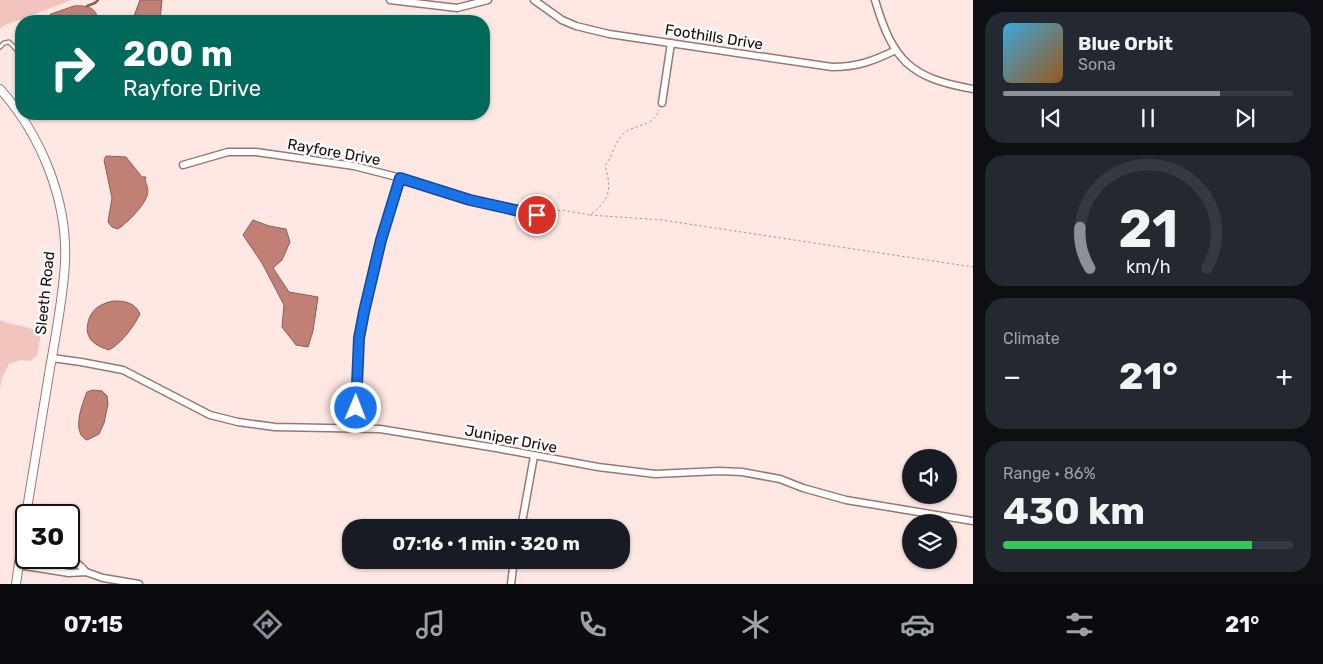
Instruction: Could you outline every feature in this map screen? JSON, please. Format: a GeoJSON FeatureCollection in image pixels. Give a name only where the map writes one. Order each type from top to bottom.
{"type":"FeatureCollection","features":[{"type":"Feature","properties":{"kind":"street"},"geometry":{"type":"LineString","coordinates":[[390,0],[457,8],[488,0]]}},
{"type":"Feature","properties":{"kind":"street","name":"Foothills Drive"},"geometry":{"type":"LineString","coordinates":[[534,0],[562,20],[576,26],[609,34],[832,67],[866,64],[896,50]]}},
{"type":"Feature","properties":{"kind":"street"},"geometry":{"type":"LineString","coordinates":[[875,0],[890,42],[909,66],[927,77],[946,84],[973,89]]}},
{"type":"Feature","properties":{"kind":"street"},"geometry":{"type":"LineString","coordinates":[[662,102],[671,43]]}},
{"type":"Feature","properties":{"kind":"street","name":"Sleeth Road"},"geometry":{"type":"LineString","coordinates":[[0,89],[15,108]]}},
{"type":"Feature","properties":{"kind":"street","name":"Sleeth Road"},"geometry":{"type":"LineString","coordinates":[[24,120],[42,151],[55,188],[63,227],[65,262],[52,358],[28,504]]}},
{"type":"Feature","properties":{"kind":"street","name":"Rayfore Drive"},"geometry":{"type":"LineString","coordinates":[[183,165],[228,152],[256,152],[354,166],[470,200],[537,215]]}},
{"type":"Feature","properties":{"kind":"street"},"geometry":{"type":"LineString","coordinates":[[358,428],[356,390],[359,338],[381,240],[400,178]]}},
{"type":"Feature","properties":{"kind":"street","name":"Juniper Drive"},"geometry":{"type":"LineString","coordinates":[[52,358],[123,370],[210,415],[238,422],[276,427],[358,428],[427,436],[598,467],[655,474],[719,471],[752,473],[780,479],[803,488],[846,500],[973,521]]}},
{"type":"Feature","properties":{"kind":"street"},"geometry":{"type":"LineString","coordinates":[[523,519],[534,456]]}},
{"type":"Feature","properties":{"kind":"street"},"geometry":{"type":"LineString","coordinates":[[80,564],[86,572]]}},
{"type":"Feature","properties":{"kind":"street","name":"Sleeth Road"},"geometry":{"type":"LineString","coordinates":[[16,584],[18,569]]}},
{"type":"Feature","properties":{"kind":"street"},"geometry":{"type":"LineString","coordinates":[[44,569],[69,573],[86,572],[104,578],[139,584]]}},
{"type":"Feature","properties":{"kind":"street"},"geometry":{"type":"LineString","coordinates":[[511,584],[513,569]]}},
{"type":"Feature","properties":{"kind":"lane"},"geometry":{"type":"LineString","coordinates":[[0,47],[4,43],[9,42],[15,48]]}},
{"type":"Feature","properties":{"kind":"path"},"geometry":{"type":"LineString","coordinates":[[590,215],[603,206],[609,182],[605,166],[624,134],[654,120],[662,102]]}},
{"type":"Feature","properties":{"kind":"path"},"geometry":{"type":"LineString","coordinates":[[537,215],[562,210],[590,215],[662,220],[973,267]]}},
{"type":"Feature","properties":{"kind":"shaded area"},"geometry":{"type":"Polygon","coordinates":[[[0,0],[72,0],[32,15],[15,15],[15,21],[0,29],[0,0]]]}},
{"type":"Feature","properties":{"kind":"shaded area"},"geometry":{"type":"Polygon","coordinates":[[[140,0],[162,0],[161,15],[134,15],[140,0]]]}},
{"type":"Feature","properties":{"kind":"shaded area"},"geometry":{"type":"Polygon","coordinates":[[[74,6],[83,6],[90,8],[97,15],[50,15],[74,6]]]}},
{"type":"Feature","properties":{"kind":"shaded area"},"geometry":{"type":"Polygon","coordinates":[[[106,156],[126,157],[142,177],[146,177],[148,192],[145,200],[135,214],[118,229],[112,227],[108,222],[112,198],[104,160],[106,156]]]}},
{"type":"Feature","properties":{"kind":"shaded area"},"geometry":{"type":"Polygon","coordinates":[[[253,220],[269,226],[286,229],[290,242],[282,260],[273,268],[289,292],[318,297],[313,331],[308,347],[296,345],[282,327],[284,305],[262,263],[243,235],[253,220]]]}},
{"type":"Feature","properties":{"kind":"shaded area"},"geometry":{"type":"Polygon","coordinates":[[[113,301],[132,305],[140,314],[127,334],[109,350],[92,341],[89,338],[87,329],[89,318],[94,310],[101,305],[113,301]]]}},
{"type":"Feature","properties":{"kind":"shaded area"},"geometry":{"type":"Polygon","coordinates":[[[0,320],[31,328],[41,333],[37,356],[30,361],[21,360],[9,364],[2,378],[0,388],[0,320]]]}},
{"type":"Feature","properties":{"kind":"shaded area"},"geometry":{"type":"Polygon","coordinates":[[[93,390],[102,391],[107,396],[108,404],[104,423],[99,434],[87,440],[80,431],[79,418],[87,392],[93,390]]]}},
{"type":"Feature","properties":{"kind":"waterway"},"geometry":{"type":"LineString","coordinates":[[87,6],[98,0]]}},
{"type":"Feature","properties":{"kind":"route"},"geometry":{"type":"LineString","coordinates":[[356,408],[359,338],[381,240],[400,178],[470,200],[537,215]]}}]}
